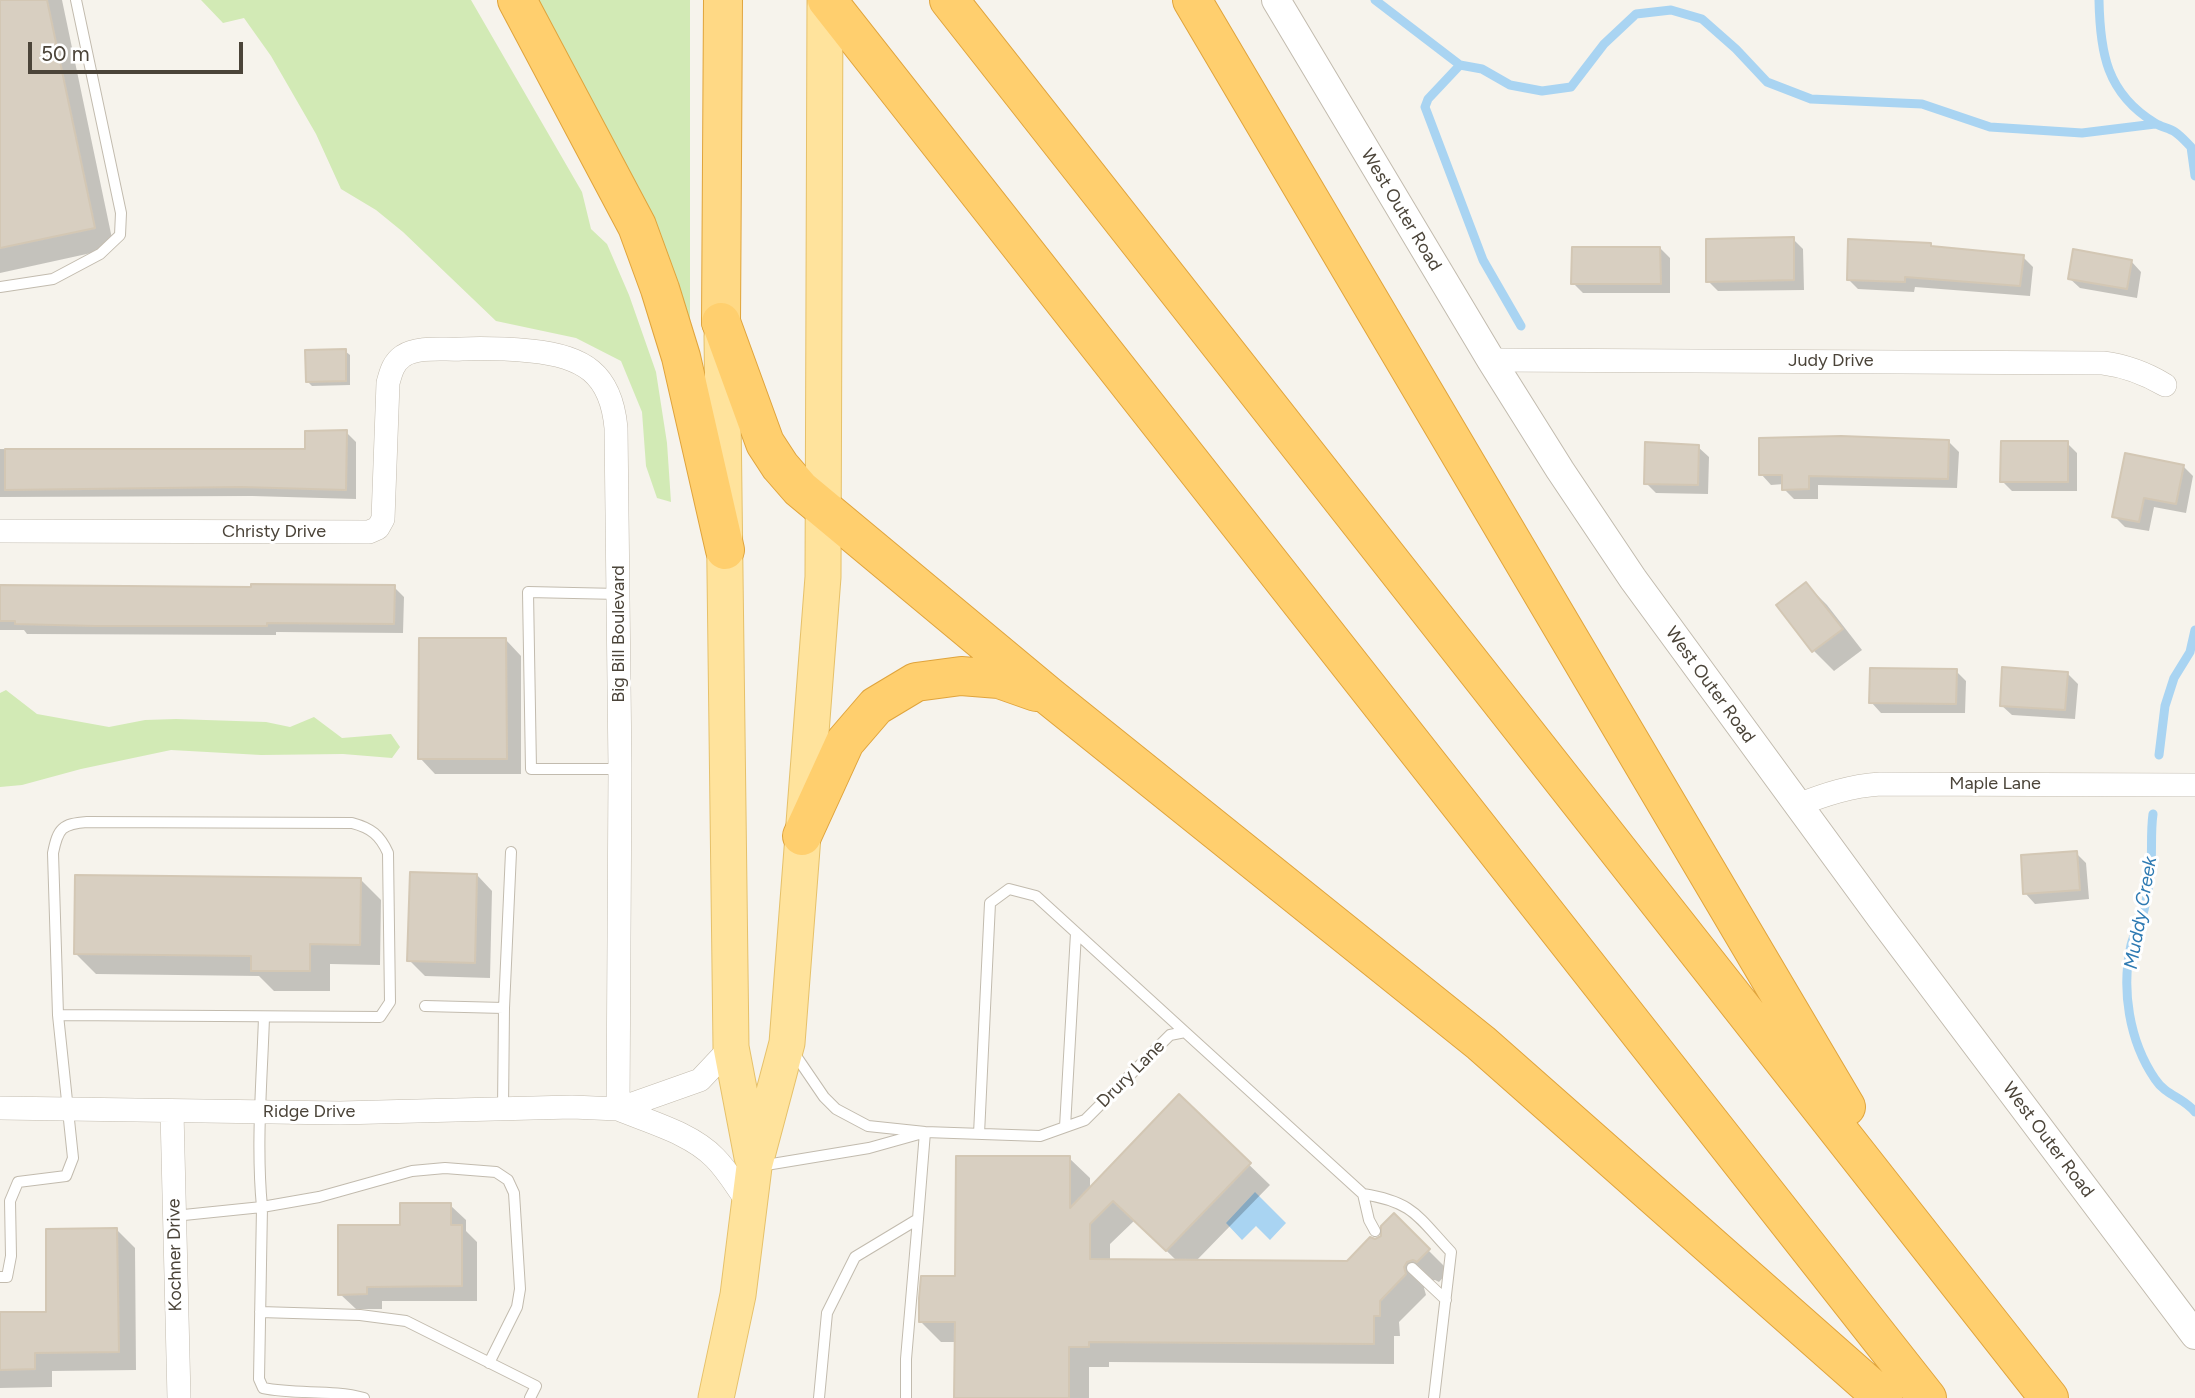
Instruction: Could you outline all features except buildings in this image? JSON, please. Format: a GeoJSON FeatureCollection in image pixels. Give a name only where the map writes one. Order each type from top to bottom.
{"type":"FeatureCollection","features":[{"type":"Feature","properties":{"kind":"highway"},"geometry":{"type":"LineString","coordinates":[[517,0],[610,173],[636,226],[660,289],[681,358],[725,550]]}},
{"type":"Feature","properties":{"kind":"highway"},"geometry":{"type":"LineString","coordinates":[[826,0],[1927,1398]]}},
{"type":"Feature","properties":{"kind":"highway"},"geometry":{"type":"LineString","coordinates":[[950,0],[2049,1398]]}},
{"type":"Feature","properties":{"kind":"highway"},"geometry":{"type":"LineString","coordinates":[[1192,0],[1928,1244]]}},
{"type":"Feature","properties":{"kind":"highway"},"geometry":{"type":"LineString","coordinates":[[723,9],[721,322],[765,443],[780,466],[800,489],[1050,697],[1481,1043],[1884,1398]]}},
{"type":"Feature","properties":{"kind":"highway"},"geometry":{"type":"LineString","coordinates":[[802,836],[845,743],[876,706],[916,682],[961,676],[999,679],[1050,697]]}},
{"type":"Feature","properties":{"kind":"main road"},"geometry":{"type":"LineString","coordinates":[[716,1398],[738,1294],[754,1167],[787,1043],[823,577],[826,0]]}},
{"type":"Feature","properties":{"kind":"main road"},"geometry":{"type":"LineString","coordinates":[[721,322],[731,1047],[754,1167]]}},
{"type":"Feature","properties":{"kind":"street","name":"West Outer Road"},"geometry":{"type":"LineString","coordinates":[[1276,0],[1491,360],[1618,557],[1798,805],[2195,1335]]}},
{"type":"Feature","properties":{"kind":"street","name":"Big Bill Boulevard"},"geometry":{"type":"LineString","coordinates":[[396,362],[416,351],[510,349],[569,357],[598,376],[608,390],[615,408],[620,769],[618,1109]]}},
{"type":"Feature","properties":{"kind":"street","name":"Judy Drive"},"geometry":{"type":"LineString","coordinates":[[1491,360],[2104,363],[2127,366],[2165,385]]}},
{"type":"Feature","properties":{"kind":"street","name":"Christy Drive"},"geometry":{"type":"LineString","coordinates":[[0,531],[369,532],[383,520],[388,383],[396,362]]}},
{"type":"Feature","properties":{"kind":"street","name":"Maple Lane"},"geometry":{"type":"LineString","coordinates":[[1798,805],[1856,785],[2195,785]]}},
{"type":"Feature","properties":{"kind":"street","name":"Ridge Drive"},"geometry":{"type":"LineString","coordinates":[[0,1108],[172,1112],[618,1109],[700,1080],[731,1047]]}},
{"type":"Feature","properties":{"kind":"street","name":"Ridge Drive"},"geometry":{"type":"LineString","coordinates":[[618,1109],[687,1139],[716,1158],[751,1206]]}},
{"type":"Feature","properties":{"kind":"street","name":"Kochner Drive"},"geometry":{"type":"LineString","coordinates":[[172,1112],[179,1398]]}},
{"type":"Feature","properties":{"kind":"lane"},"geometry":{"type":"LineString","coordinates":[[0,287],[53,279],[100,254],[120,235],[121,213],[76,0]]}},
{"type":"Feature","properties":{"kind":"lane"},"geometry":{"type":"LineString","coordinates":[[619,594],[528,593],[528,603],[531,769],[620,769]]}},
{"type":"Feature","properties":{"kind":"lane"},"geometry":{"type":"LineString","coordinates":[[0,1277],[7,1277],[11,1256],[10,1201],[18,1182],[66,1176],[72,1158],[58,1015],[53,853],[57,834],[69,823],[338,823],[367,827],[381,837],[388,853],[390,1002],[380,1017],[58,1015]]}},
{"type":"Feature","properties":{"kind":"lane"},"geometry":{"type":"LineString","coordinates":[[503,1109],[504,1008],[511,852]]}},
{"type":"Feature","properties":{"kind":"lane"},"geometry":{"type":"LineString","coordinates":[[979,1134],[990,903],[1009,888],[1036,896],[1185,1032]]}},
{"type":"Feature","properties":{"kind":"lane"},"geometry":{"type":"LineString","coordinates":[[1065,1127],[1076,933]]}},
{"type":"Feature","properties":{"kind":"lane"},"geometry":{"type":"LineString","coordinates":[[425,1006],[504,1008]]}},
{"type":"Feature","properties":{"kind":"lane"},"geometry":{"type":"LineString","coordinates":[[264,1017],[259,1379],[263,1388],[277,1391],[344,1393],[364,1398]]}},
{"type":"Feature","properties":{"kind":"lane","name":"Drury Lane"},"geometry":{"type":"LineString","coordinates":[[787,1043],[836,1110],[868,1126],[925,1132],[1040,1136],[1084,1120],[1170,1035],[1185,1032],[1363,1194]]}},
{"type":"Feature","properties":{"kind":"lane"},"geometry":{"type":"LineString","coordinates":[[906,1398],[906,1359],[925,1132]]}},
{"type":"Feature","properties":{"kind":"lane","name":"Drury Lane"},"geometry":{"type":"LineString","coordinates":[[754,1167],[869,1148],[925,1132]]}},
{"type":"Feature","properties":{"kind":"lane"},"geometry":{"type":"LineString","coordinates":[[174,1216],[262,1207],[319,1197],[412,1171],[445,1168],[496,1171],[508,1180],[514,1193],[520,1289],[517,1307],[489,1363]]}},
{"type":"Feature","properties":{"kind":"lane"},"geometry":{"type":"LineString","coordinates":[[1376,1231],[1369,1220],[1363,1194],[1390,1199],[1409,1207],[1451,1252],[1434,1398]]}},
{"type":"Feature","properties":{"kind":"lane"},"geometry":{"type":"LineString","coordinates":[[818,1398],[827,1313],[855,1257],[918,1219]]}},
{"type":"Feature","properties":{"kind":"lane"},"geometry":{"type":"LineString","coordinates":[[1412,1268],[1446,1300]]}},
{"type":"Feature","properties":{"kind":"lane"},"geometry":{"type":"LineString","coordinates":[[260,1312],[360,1315],[405,1321],[536,1386],[530,1398]]}},
{"type":"Feature","properties":{"kind":"green space"},"geometry":{"type":"Polygon","coordinates":[[[201,0],[471,0],[582,192],[591,229],[607,244],[629,295],[656,372],[667,443],[671,502],[657,498],[646,466],[642,412],[621,361],[576,338],[496,321],[403,232],[376,210],[341,189],[316,134],[271,56],[244,18],[223,23],[201,0]]]}},
{"type":"Feature","properties":{"kind":"green space"},"geometry":{"type":"Polygon","coordinates":[[[532,0],[690,0],[690,321],[689,321],[532,0]]]}},
{"type":"Feature","properties":{"kind":"green space"},"geometry":{"type":"Polygon","coordinates":[[[6,690],[37,714],[109,727],[145,720],[176,719],[266,722],[290,727],[314,717],[342,738],[391,734],[400,747],[392,758],[343,754],[261,755],[171,750],[22,785],[0,787],[0,693],[6,690]]]}},
{"type":"Feature","properties":{"kind":"water"},"geometry":{"type":"Polygon","coordinates":[[[1255,1192],[1286,1223],[1270,1240],[1256,1226],[1242,1240],[1226,1223],[1255,1192]]]}},
{"type":"Feature","properties":{"kind":"waterway"},"geometry":{"type":"LineString","coordinates":[[1375,0],[1460,65],[1482,69],[1510,85],[1542,91],[1571,87],[1604,44],[1636,14],[1671,10],[1702,19],[1736,49],[1767,82],[1811,99],[1922,104],[1990,127],[2082,133],[2155,124]]}},
{"type":"Feature","properties":{"kind":"waterway","name":"Muddy Creek"},"geometry":{"type":"LineString","coordinates":[[2099,0],[2104,54],[2116,85],[2139,111],[2157,124],[2175,132],[2191,147],[2195,176]]}},
{"type":"Feature","properties":{"kind":"waterway"},"geometry":{"type":"LineString","coordinates":[[1460,65],[1428,99],[1425,107],[1483,260],[1521,326]]}},
{"type":"Feature","properties":{"kind":"waterway","name":"Muddy Creek"},"geometry":{"type":"LineString","coordinates":[[2159,755],[2165,706],[2174,678],[2190,652],[2195,630]]}},
{"type":"Feature","properties":{"kind":"waterway","name":"Muddy Creek"},"geometry":{"type":"LineString","coordinates":[[2153,814],[2151,870],[2143,914],[2131,945],[2127,997],[2133,1032],[2146,1064],[2159,1085],[2195,1112]]}}]}
